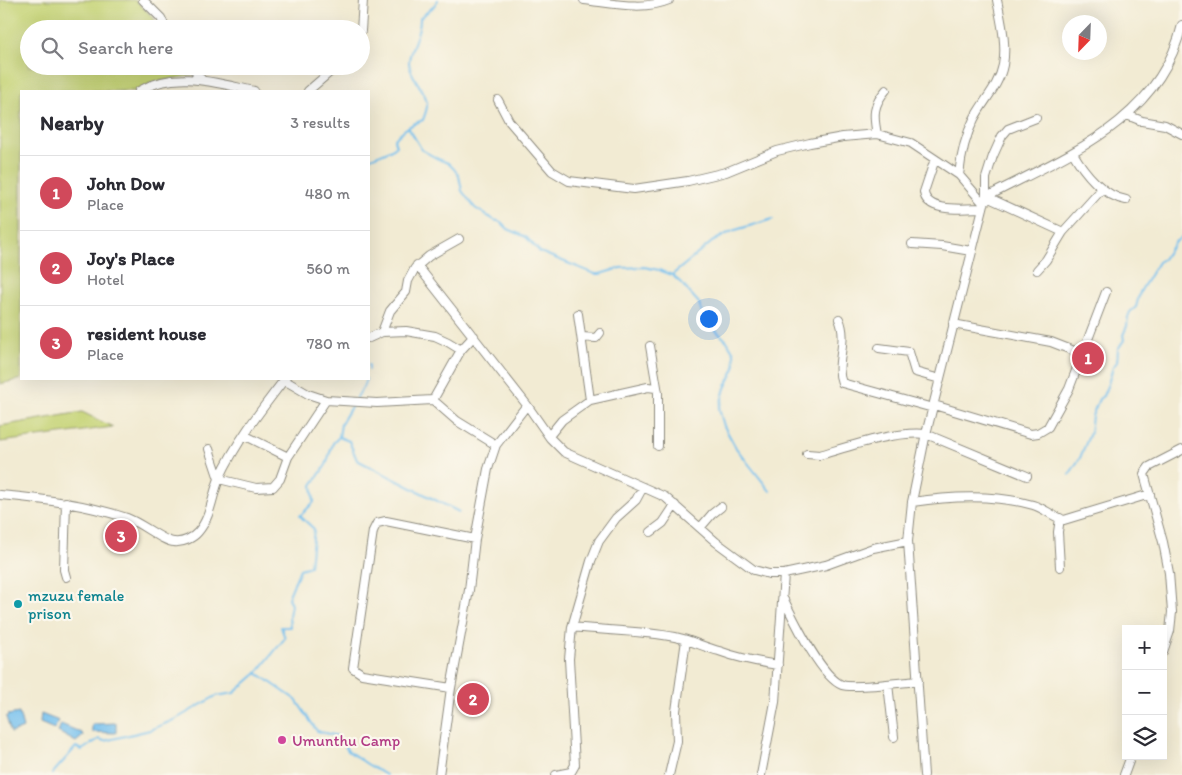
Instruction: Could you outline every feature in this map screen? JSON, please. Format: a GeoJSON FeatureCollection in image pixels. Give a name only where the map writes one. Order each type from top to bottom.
{"type":"FeatureCollection","features":[{"type":"Feature","properties":{"kind":"street"},"geometry":{"type":"LineString","coordinates":[[362,20],[363,0]]}},
{"type":"Feature","properties":{"kind":"street"},"geometry":{"type":"LineString","coordinates":[[584,0],[656,5],[669,0]]}},
{"type":"Feature","properties":{"kind":"street"},"geometry":{"type":"LineString","coordinates":[[959,175],[962,152],[967,136],[974,119],[1000,77],[1003,66],[1002,24],[997,0]]}},
{"type":"Feature","properties":{"kind":"street"},"geometry":{"type":"LineString","coordinates":[[146,1],[162,20]]}},
{"type":"Feature","properties":{"kind":"street"},"geometry":{"type":"LineString","coordinates":[[935,158],[924,192],[924,196],[928,200],[935,206],[946,209],[985,203],[1099,137],[1127,115],[1150,89],[1171,59],[1182,26]]}},
{"type":"Feature","properties":{"kind":"street"},"geometry":{"type":"LineString","coordinates":[[198,75],[202,80]]}},
{"type":"Feature","properties":{"kind":"street"},"geometry":{"type":"LineString","coordinates":[[309,90],[327,75]]}},
{"type":"Feature","properties":{"kind":"street"},"geometry":{"type":"LineString","coordinates":[[141,90],[162,82],[191,79],[249,90]]}},
{"type":"Feature","properties":{"kind":"street"},"geometry":{"type":"LineString","coordinates":[[877,134],[875,124],[876,104],[886,90]]}},
{"type":"Feature","properties":{"kind":"street"},"geometry":{"type":"LineString","coordinates":[[498,100],[514,127],[552,171],[560,177],[575,182],[629,190],[688,181],[726,172],[777,151],[843,137],[877,134],[911,143],[935,158],[959,175],[985,203],[1063,232]]}},
{"type":"Feature","properties":{"kind":"street"},"geometry":{"type":"LineString","coordinates":[[1127,115],[1142,121],[1165,125],[1182,134]]}},
{"type":"Feature","properties":{"kind":"street"},"geometry":{"type":"LineString","coordinates":[[924,775],[908,541],[912,502],[926,434],[971,251],[985,203],[986,178],[993,156],[1002,136],[1008,129],[1036,118]]}},
{"type":"Feature","properties":{"kind":"street"},"geometry":{"type":"LineString","coordinates":[[1073,153],[1080,165],[1102,188],[1126,200]]}},
{"type":"Feature","properties":{"kind":"street"},"geometry":{"type":"LineString","coordinates":[[1037,270],[1046,260],[1063,232],[1102,188]]}},
{"type":"Feature","properties":{"kind":"street"},"geometry":{"type":"LineString","coordinates":[[382,332],[390,312],[406,292],[412,272],[417,266],[450,243],[459,239]]}},
{"type":"Feature","properties":{"kind":"street"},"geometry":{"type":"LineString","coordinates":[[912,244],[942,246],[971,251]]}},
{"type":"Feature","properties":{"kind":"street"},"geometry":{"type":"LineString","coordinates":[[417,266],[474,336],[549,436],[564,452],[665,497],[716,542],[754,570],[769,574],[784,574],[826,565],[873,548],[908,541]]}},
{"type":"Feature","properties":{"kind":"street"},"geometry":{"type":"LineString","coordinates":[[839,319],[843,336],[840,372],[842,383],[1032,434],[1048,427],[1053,420],[1075,376],[1106,292]]}},
{"type":"Feature","properties":{"kind":"street"},"geometry":{"type":"LineString","coordinates":[[578,314],[590,400]]}},
{"type":"Feature","properties":{"kind":"street"},"geometry":{"type":"LineString","coordinates":[[953,324],[1047,341],[1082,354]]}},
{"type":"Feature","properties":{"kind":"street"},"geometry":{"type":"LineString","coordinates":[[370,338],[382,332],[406,331],[426,334],[444,340],[461,350]]}},
{"type":"Feature","properties":{"kind":"street"},"geometry":{"type":"LineString","coordinates":[[582,337],[596,338],[600,333]]}},
{"type":"Feature","properties":{"kind":"street"},"geometry":{"type":"LineString","coordinates":[[433,400],[461,350],[474,336]]}},
{"type":"Feature","properties":{"kind":"street"},"geometry":{"type":"LineString","coordinates":[[650,346],[658,393],[658,446]]}},
{"type":"Feature","properties":{"kind":"street"},"geometry":{"type":"LineString","coordinates":[[879,348],[908,352],[915,372],[940,379]]}},
{"type":"Feature","properties":{"kind":"street"},"geometry":{"type":"LineString","coordinates":[[0,494],[66,502],[90,507],[129,519],[173,542],[190,539],[201,527],[209,511],[219,479],[244,435],[283,380]]}},
{"type":"Feature","properties":{"kind":"street"},"geometry":{"type":"LineString","coordinates":[[286,380],[308,394],[326,400],[377,403],[433,400],[457,421],[496,445]]}},
{"type":"Feature","properties":{"kind":"street"},"geometry":{"type":"LineString","coordinates":[[549,436],[562,420],[590,400],[648,387],[656,388]]}},
{"type":"Feature","properties":{"kind":"street"},"geometry":{"type":"LineString","coordinates":[[219,479],[256,488],[273,487],[280,478],[288,457],[326,400]]}},
{"type":"Feature","properties":{"kind":"street"},"geometry":{"type":"LineString","coordinates":[[439,775],[451,688],[488,469],[496,445],[527,405]]}},
{"type":"Feature","properties":{"kind":"street"},"geometry":{"type":"LineString","coordinates":[[807,454],[820,456],[895,436],[916,433],[926,434],[1027,476]]}},
{"type":"Feature","properties":{"kind":"street"},"geometry":{"type":"LineString","coordinates":[[244,435],[288,457]]}},
{"type":"Feature","properties":{"kind":"street"},"geometry":{"type":"LineString","coordinates":[[209,449],[219,479]]}},
{"type":"Feature","properties":{"kind":"street"},"geometry":{"type":"LineString","coordinates":[[1167,640],[1172,612],[1170,583],[1163,542],[1144,478],[1149,467],[1182,450]]}},
{"type":"Feature","properties":{"kind":"street"},"geometry":{"type":"LineString","coordinates":[[556,775],[570,772],[575,765],[569,659],[572,627],[591,561],[599,542],[616,518],[636,500],[643,486]]}},
{"type":"Feature","properties":{"kind":"street"},"geometry":{"type":"LineString","coordinates":[[912,502],[942,498],[981,498],[1034,505],[1060,518],[1067,519],[1150,494]]}},
{"type":"Feature","properties":{"kind":"street"},"geometry":{"type":"LineString","coordinates":[[66,502],[64,570],[66,577]]}},
{"type":"Feature","properties":{"kind":"street"},"geometry":{"type":"LineString","coordinates":[[650,532],[663,523],[675,505]]}},
{"type":"Feature","properties":{"kind":"street"},"geometry":{"type":"LineString","coordinates":[[700,528],[712,514],[722,507]]}},
{"type":"Feature","properties":{"kind":"street"},"geometry":{"type":"LineString","coordinates":[[1060,518],[1060,567]]}},
{"type":"Feature","properties":{"kind":"street"},"geometry":{"type":"LineString","coordinates":[[451,688],[362,674],[353,668],[373,531],[377,523],[386,521],[475,539]]}},
{"type":"Feature","properties":{"kind":"street"},"geometry":{"type":"LineString","coordinates":[[761,775],[773,712],[784,598],[784,574]]}},
{"type":"Feature","properties":{"kind":"street"},"geometry":{"type":"LineString","coordinates":[[784,598],[808,644],[830,676],[843,685],[918,681]]}},
{"type":"Feature","properties":{"kind":"street"},"geometry":{"type":"LineString","coordinates":[[572,627],[652,633],[686,640],[721,652],[778,665]]}},
{"type":"Feature","properties":{"kind":"street"},"geometry":{"type":"LineString","coordinates":[[668,775],[677,741],[676,711],[686,640]]}},
{"type":"Feature","properties":{"kind":"street"},"geometry":{"type":"LineString","coordinates":[[888,684],[894,737]]}},
{"type":"Feature","properties":{"kind":"street"},"geometry":{"type":"LineString","coordinates":[[1124,775],[1130,760]]}},
{"type":"Feature","properties":{"kind":"green space"},"geometry":{"type":"Polygon","coordinates":[[[0,0],[135,0],[154,20],[20,20],[20,75],[193,75],[151,83],[139,90],[20,90],[20,379],[0,384],[0,0]]]}},
{"type":"Feature","properties":{"kind":"green space"},"geometry":{"type":"Polygon","coordinates":[[[82,412],[113,427],[0,442],[0,426],[82,412]]]}},
{"type":"Feature","properties":{"kind":"water"},"geometry":{"type":"Polygon","coordinates":[[[19,713],[23,728],[11,733],[6,717],[19,713]]]}},
{"type":"Feature","properties":{"kind":"water"},"geometry":{"type":"Polygon","coordinates":[[[41,714],[59,721],[54,729],[40,723],[41,714]]]}},
{"type":"Feature","properties":{"kind":"water"},"geometry":{"type":"Polygon","coordinates":[[[116,723],[116,733],[92,732],[92,724],[116,723]]]}},
{"type":"Feature","properties":{"kind":"water"},"geometry":{"type":"Polygon","coordinates":[[[61,724],[82,733],[83,736],[76,742],[58,732],[61,724]]]}},
{"type":"Feature","properties":{"kind":"waterway"},"geometry":{"type":"LineString","coordinates":[[370,159],[396,146],[394,140],[400,133],[411,125],[423,120],[427,109],[427,102],[409,63],[411,51],[419,30],[420,18],[438,0]]}},
{"type":"Feature","properties":{"kind":"waterway"},"geometry":{"type":"LineString","coordinates":[[408,127],[422,150],[448,163],[454,169],[459,176],[462,191],[475,208],[494,220],[501,222],[508,229],[526,237],[540,252],[595,274],[620,268],[644,267],[672,275],[680,282],[699,303],[702,313],[710,325],[727,341],[734,353],[735,368],[725,388],[719,409],[724,426],[736,448],[770,491]]}},
{"type":"Feature","properties":{"kind":"waterway"},"geometry":{"type":"LineString","coordinates":[[672,275],[712,242],[732,231],[773,219]]}},
{"type":"Feature","properties":{"kind":"waterway"},"geometry":{"type":"LineString","coordinates":[[1069,475],[1080,458],[1090,433],[1092,416],[1099,399],[1103,396],[1113,367],[1117,362],[1118,349],[1124,340],[1123,335],[1130,312],[1136,307],[1140,292],[1158,262],[1163,259],[1175,242],[1182,237]]}},
{"type":"Feature","properties":{"kind":"waterway"},"geometry":{"type":"LineString","coordinates":[[356,399],[366,380]]}},
{"type":"Feature","properties":{"kind":"waterway"},"geometry":{"type":"LineString","coordinates":[[52,774],[76,747],[82,750],[99,739],[104,741],[150,730],[176,719],[216,696],[234,693],[257,673],[285,638],[281,627],[290,627],[291,605],[288,598],[300,569],[310,566],[314,529],[300,516],[314,502],[312,485],[326,465],[333,443],[339,437],[341,424],[352,405]]}},
{"type":"Feature","properties":{"kind":"waterway"},"geometry":{"type":"LineString","coordinates":[[339,437],[349,441],[357,460],[459,512]]}},
{"type":"Feature","properties":{"kind":"waterway"},"geometry":{"type":"LineString","coordinates":[[257,673],[296,700],[317,731],[338,736],[348,751],[386,775]]}},
{"type":"Feature","properties":{"kind":"place","name":"John Dow"},"geometry":{"type":"Point","coordinates":[1088,358]}},
{"type":"Feature","properties":{"kind":"place","name":"resident house"},"geometry":{"type":"Point","coordinates":[121,536]}},
{"type":"Feature","properties":{"kind":"place","name":"mzuzu female prison"},"geometry":{"type":"Point","coordinates":[18,604]}},
{"type":"Feature","properties":{"kind":"place","name":"Joy's Place"},"geometry":{"type":"Point","coordinates":[473,699]}},
{"type":"Feature","properties":{"kind":"place","name":"Umunthu Camp"},"geometry":{"type":"Point","coordinates":[282,740]}}]}
